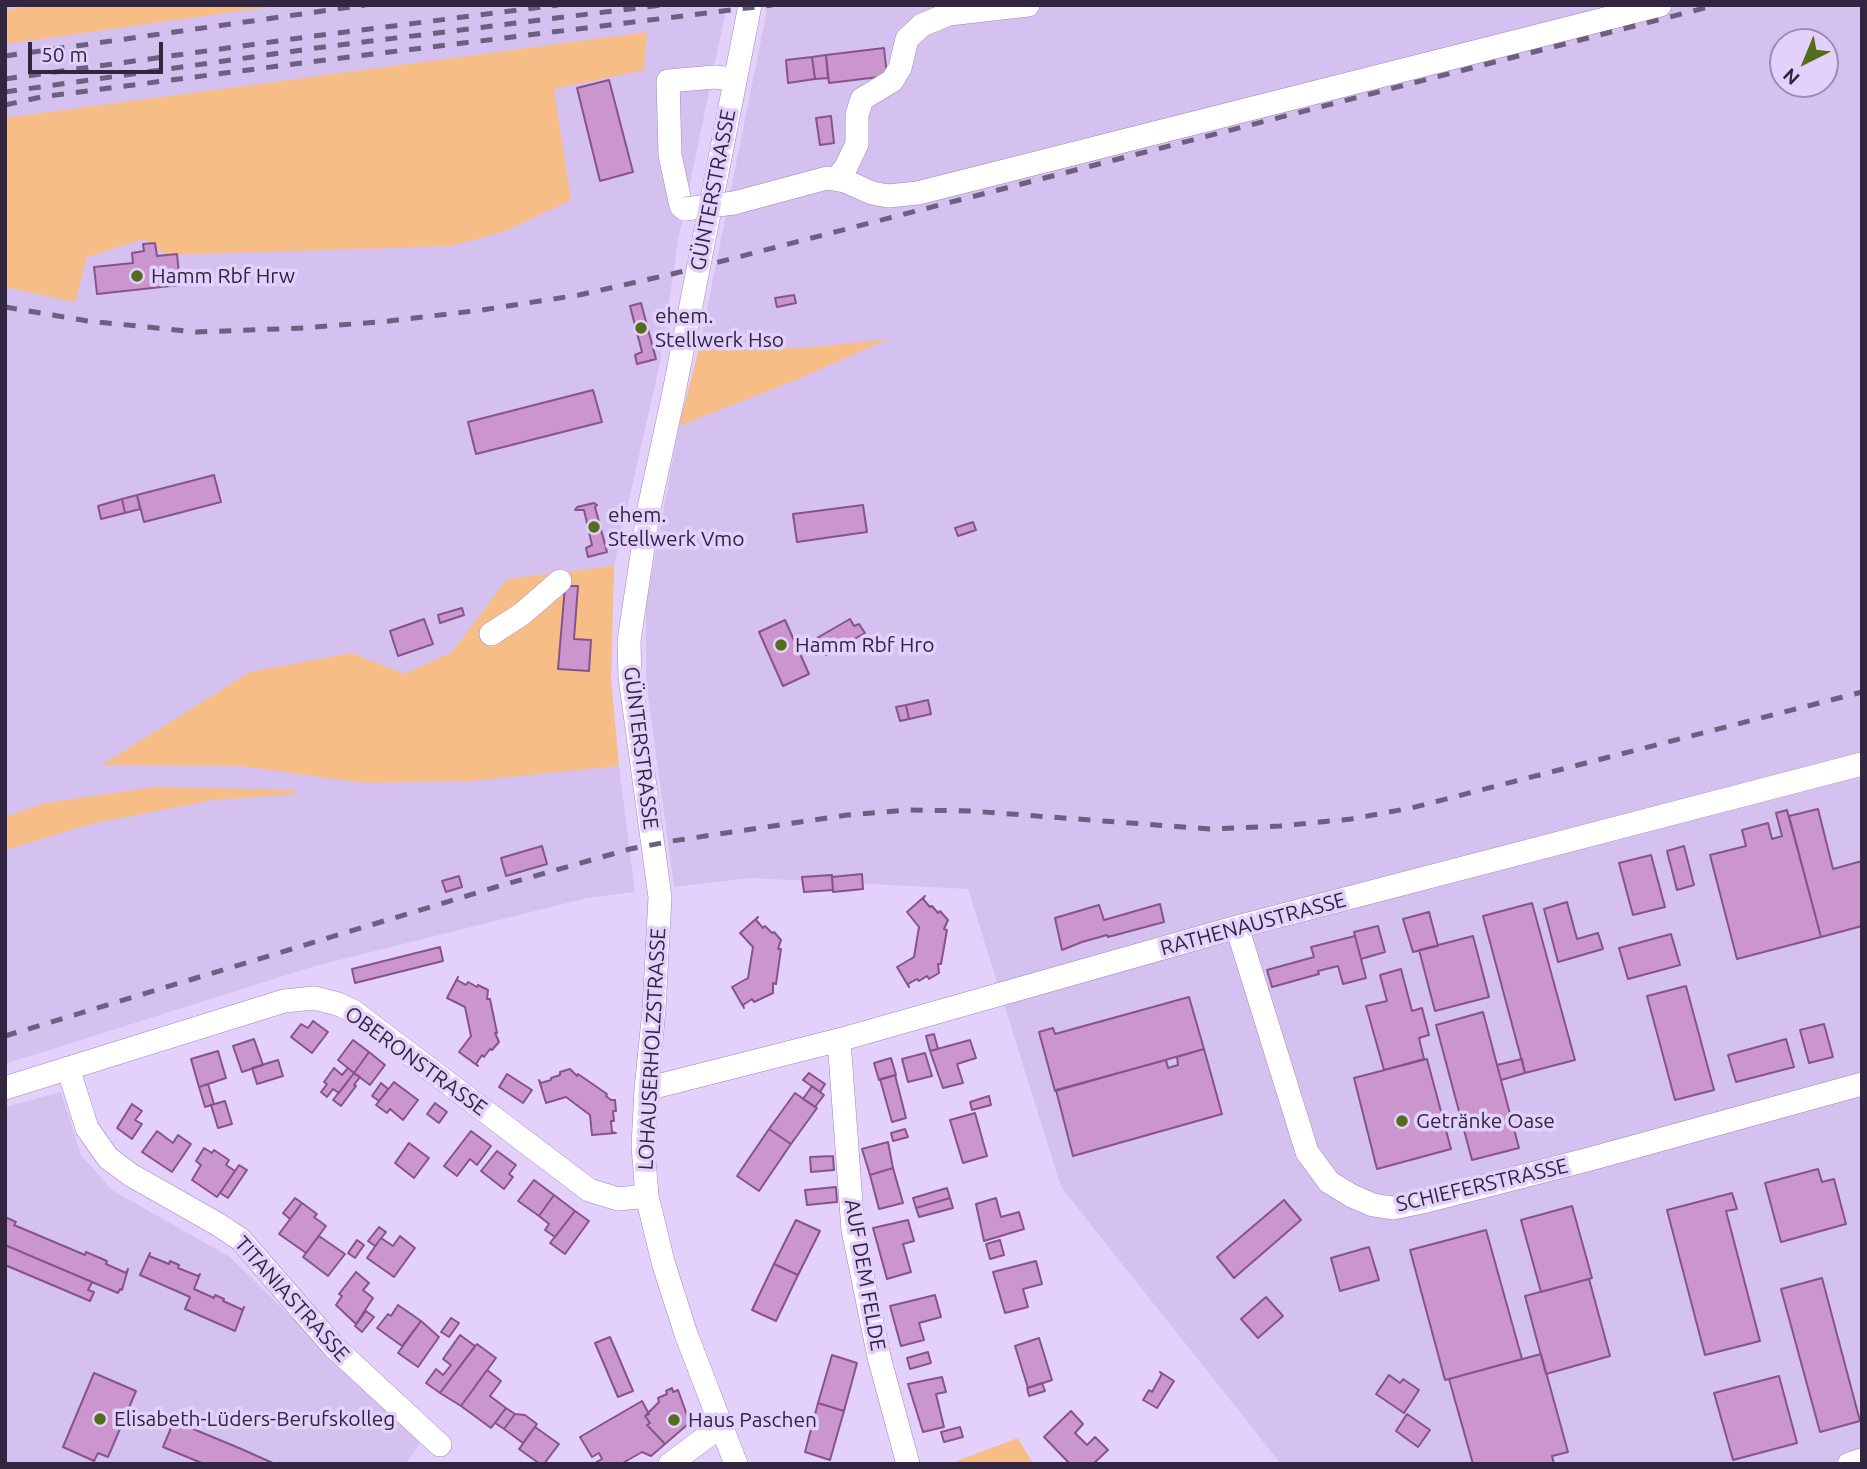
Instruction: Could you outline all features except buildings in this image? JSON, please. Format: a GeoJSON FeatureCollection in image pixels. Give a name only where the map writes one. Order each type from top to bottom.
{"type":"FeatureCollection","features":[{"type":"Feature","properties":{"kind":"street","name":"GÜNTERSTRASSE"},"geometry":{"type":"LineString","coordinates":[[658,872],[630,677],[631,614],[649,508],[750,5]]}},
{"type":"Feature","properties":{"kind":"street"},"geometry":{"type":"LineString","coordinates":[[836,179],[846,167],[857,144],[857,114],[862,99],[892,81],[900,68],[907,39],[922,25],[949,14],[1028,5]]}},
{"type":"Feature","properties":{"kind":"street"},"geometry":{"type":"LineString","coordinates":[[734,79],[715,77],[668,81],[670,155],[681,206],[685,209],[734,204],[827,178],[888,196],[918,193],[1660,5]]}},
{"type":"Feature","properties":{"kind":"street"},"geometry":{"type":"LineString","coordinates":[[491,634],[522,614],[560,581]]}},
{"type":"Feature","properties":{"kind":"street","name":"RATHENAUSTRASSE"},"geometry":{"type":"LineString","coordinates":[[646,1089],[839,1040],[1237,927],[1862,764]]}},
{"type":"Feature","properties":{"kind":"street","name":"LOHAUSERHOLZSTRASSE"},"geometry":{"type":"LineString","coordinates":[[658,872],[658,948],[643,1146],[647,1196],[654,1232],[670,1284],[736,1464]]}},
{"type":"Feature","properties":{"kind":"street","name":"SCHIEFERSTRASSE"},"geometry":{"type":"LineString","coordinates":[[1237,927],[1307,1152],[1329,1182],[1373,1205],[1392,1208],[1422,1202],[1862,1084]]}},
{"type":"Feature","properties":{"kind":"street","name":"OBERONSTRASSE"},"geometry":{"type":"LineString","coordinates":[[5,1088],[284,1001],[314,998],[353,1011],[589,1190],[618,1199],[647,1196]]}},
{"type":"Feature","properties":{"kind":"street","name":"AUF DEM FELDE"},"geometry":{"type":"LineString","coordinates":[[839,1040],[853,1230],[879,1357],[908,1464]]}},
{"type":"Feature","properties":{"kind":"street","name":"TITANIASTRASSE"},"geometry":{"type":"LineString","coordinates":[[68,1068],[87,1128],[108,1158],[131,1175],[219,1224],[240,1239],[334,1347],[440,1445]]}},
{"type":"Feature","properties":{"kind":"street"},"geometry":{"type":"LineString","coordinates":[[670,1464],[721,1426]]}},
{"type":"Feature","properties":{"kind":"street"},"geometry":{"type":"LineString","coordinates":[[1849,1464],[1862,1460]]}},
{"type":"Feature","properties":{"kind":"shaded area"},"geometry":{"type":"Polygon","coordinates":[[[5,5],[727,5],[678,241],[660,363],[614,566],[611,680],[635,892],[587,898],[315,966],[5,1064],[5,5]]]}},
{"type":"Feature","properties":{"kind":"shaded area"},"geometry":{"type":"Polygon","coordinates":[[[29,5],[283,5],[5,44],[5,11],[29,5]]]}},
{"type":"Feature","properties":{"kind":"shaded area"},"geometry":{"type":"Polygon","coordinates":[[[768,5],[1862,5],[1862,1454],[1828,1464],[1281,1464],[1061,1187],[968,889],[751,878],[674,887],[646,681],[646,605],[679,426],[699,349],[768,5]]]}},
{"type":"Feature","properties":{"kind":"shaded area"},"geometry":{"type":"Polygon","coordinates":[[[647,32],[644,70],[554,89],[571,200],[503,232],[451,246],[167,255],[144,239],[87,257],[75,302],[5,287],[5,118],[647,32]]]}},
{"type":"Feature","properties":{"kind":"shaded area"},"geometry":{"type":"Polygon","coordinates":[[[889,339],[791,382],[679,426],[699,349],[804,348],[889,339]]]}},
{"type":"Feature","properties":{"kind":"shaded area"},"geometry":{"type":"Polygon","coordinates":[[[614,566],[611,680],[619,766],[470,781],[364,783],[240,766],[102,765],[250,672],[351,653],[405,674],[452,652],[507,579],[614,566]]]}},
{"type":"Feature","properties":{"kind":"shaded area"},"geometry":{"type":"Polygon","coordinates":[[[154,787],[294,790],[296,794],[213,800],[91,824],[5,850],[5,817],[45,803],[154,787]]]}},
{"type":"Feature","properties":{"kind":"shaded area"},"geometry":{"type":"Polygon","coordinates":[[[61,1092],[81,1155],[112,1190],[230,1257],[420,1443],[406,1464],[5,1464],[5,1107],[61,1092]]]}},
{"type":"Feature","properties":{"kind":"shaded area"},"geometry":{"type":"Polygon","coordinates":[[[1018,1438],[1033,1464],[958,1464],[957,1461],[1018,1438]]]}},
{"type":"Feature","properties":{"kind":"railway"},"geometry":{"type":"LineString","coordinates":[[5,56],[365,5]]}},
{"type":"Feature","properties":{"kind":"railway"},"geometry":{"type":"LineString","coordinates":[[5,79],[558,5]]}},
{"type":"Feature","properties":{"kind":"railway"},"geometry":{"type":"LineString","coordinates":[[5,92],[316,48],[661,5]]}},
{"type":"Feature","properties":{"kind":"railway"},"geometry":{"type":"LineString","coordinates":[[5,105],[41,97],[317,61],[772,5]]}},
{"type":"Feature","properties":{"kind":"railway"},"geometry":{"type":"LineString","coordinates":[[5,307],[88,321],[196,332],[304,328],[389,321],[579,295],[672,274],[1716,5]]}},
{"type":"Feature","properties":{"kind":"railway"},"geometry":{"type":"LineString","coordinates":[[5,1036],[496,887],[630,849],[672,841],[847,815],[907,810],[971,811],[1210,829],[1351,819],[1411,808],[1862,692]]}},
{"type":"Feature","properties":{"kind":"place","name":"Hamm Rbf Hrw"},"geometry":{"type":"Point","coordinates":[137,276]}},
{"type":"Feature","properties":{"kind":"place","name":"ehem. Stellwerk Hso"},"geometry":{"type":"Point","coordinates":[641,328]}},
{"type":"Feature","properties":{"kind":"place","name":"ehem. Stellwerk Vmo"},"geometry":{"type":"Point","coordinates":[594,527]}},
{"type":"Feature","properties":{"kind":"place","name":"Hamm Rbf Hro"},"geometry":{"type":"Point","coordinates":[781,645]}},
{"type":"Feature","properties":{"kind":"place","name":"Getränke Oase"},"geometry":{"type":"Point","coordinates":[1402,1121]}},
{"type":"Feature","properties":{"kind":"place","name":"Elisabeth-Lüders-Berufskolleg"},"geometry":{"type":"Point","coordinates":[100,1419]}},
{"type":"Feature","properties":{"kind":"place","name":"Haus Paschen"},"geometry":{"type":"Point","coordinates":[674,1420]}}]}
